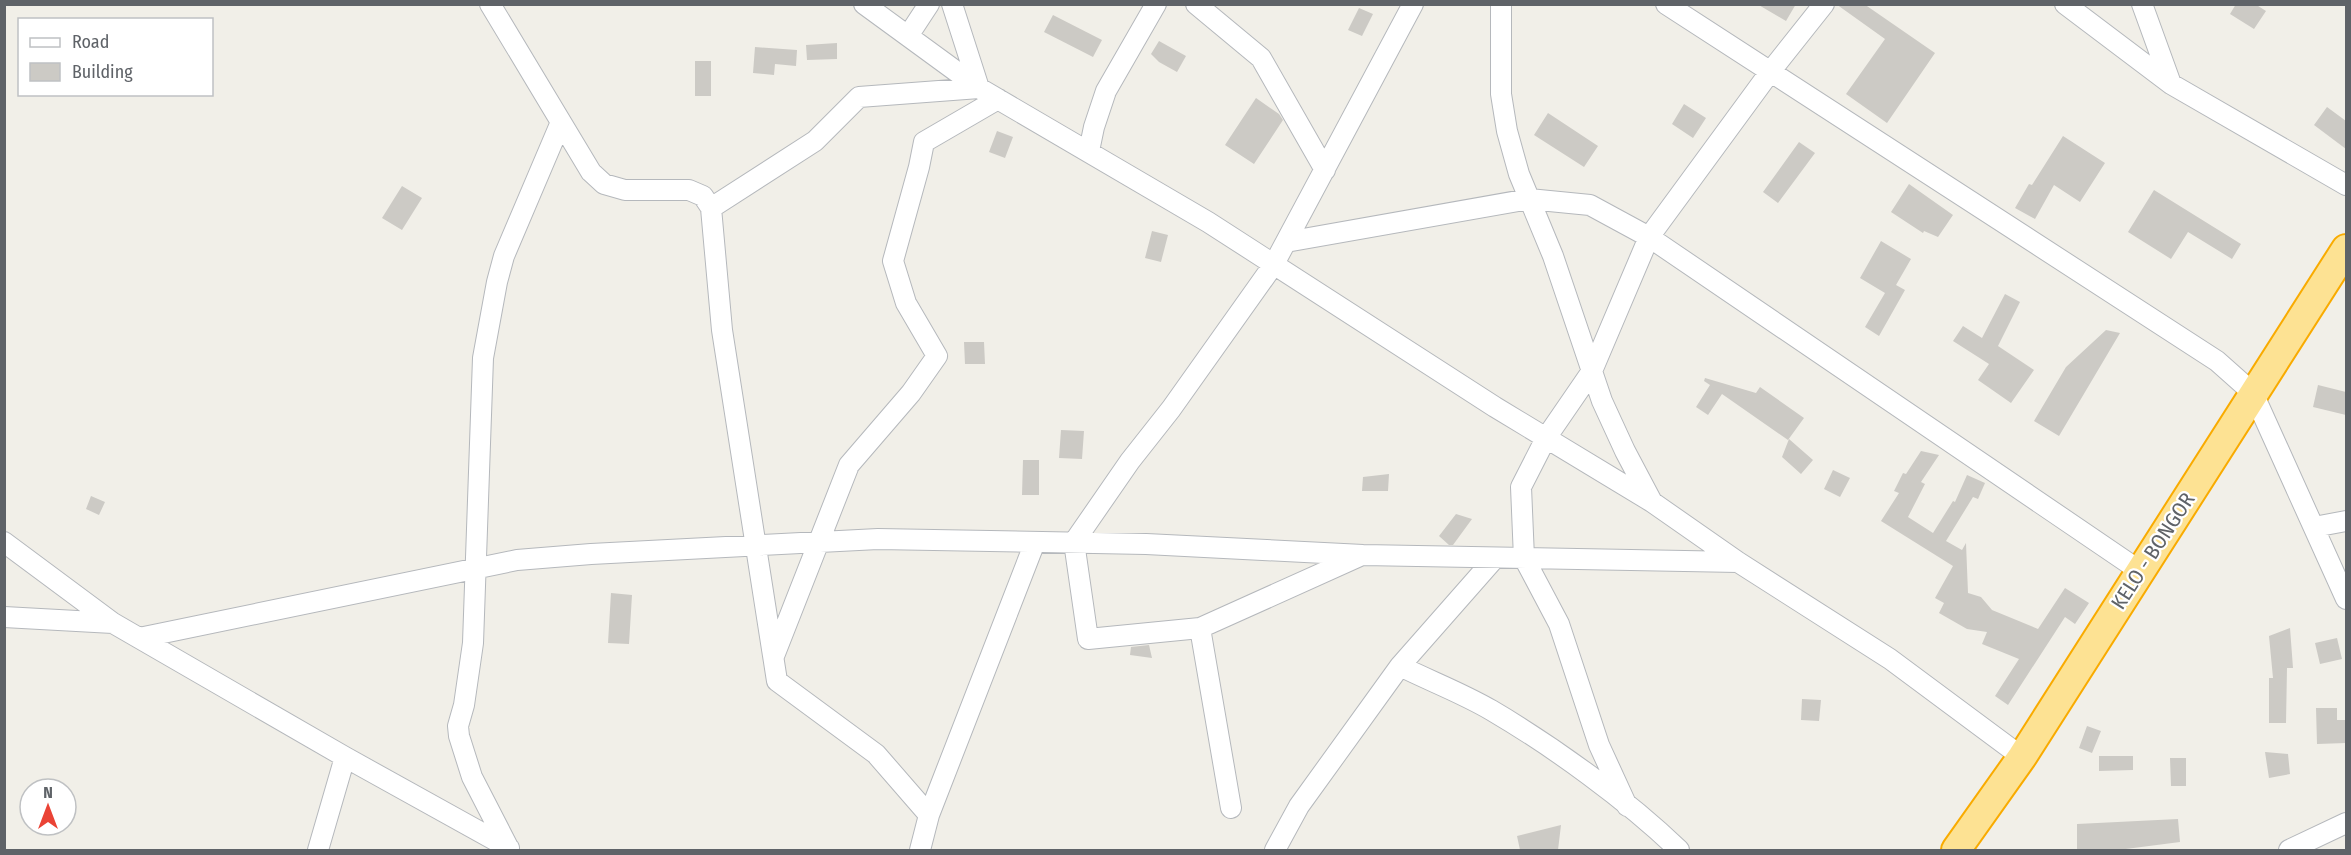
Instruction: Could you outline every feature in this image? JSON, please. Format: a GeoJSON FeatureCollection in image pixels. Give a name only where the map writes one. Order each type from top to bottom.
{"type":"FeatureCollection","features":[{"type":"Feature","properties":{"kind":"highway","name":"KELO - BONGOR"},"geometry":{"type":"LineString","coordinates":[[1956,850],[2022,757],[2346,249]]}},
{"type":"Feature","properties":{"kind":"street"},"geometry":{"type":"LineString","coordinates":[[490,4],[591,172],[604,184],[625,190],[689,190],[703,196],[711,208],[722,330],[777,681],[876,754],[928,815]]}},
{"type":"Feature","properties":{"kind":"street"},"geometry":{"type":"LineString","coordinates":[[864,4],[979,88],[1208,222],[1495,407],[1652,502],[1738,562],[1890,659],[2022,757]]}},
{"type":"Feature","properties":{"kind":"street"},"geometry":{"type":"LineString","coordinates":[[908,36],[929,4]]}},
{"type":"Feature","properties":{"kind":"street"},"geometry":{"type":"LineString","coordinates":[[952,4],[979,88]]}},
{"type":"Feature","properties":{"kind":"street"},"geometry":{"type":"LineString","coordinates":[[1089,151],[1106,91],[1156,4]]}},
{"type":"Feature","properties":{"kind":"street"},"geometry":{"type":"LineString","coordinates":[[1196,4],[1261,58],[1325,170]]}},
{"type":"Feature","properties":{"kind":"street"},"geometry":{"type":"LineString","coordinates":[[1363,555],[1200,628],[1088,639],[1074,542],[1130,461],[1171,409],[1274,264],[1413,4]]}},
{"type":"Feature","properties":{"kind":"street"},"geometry":{"type":"LineString","coordinates":[[1501,4],[1499,61],[1507,131],[1528,199],[1553,256],[1592,371],[1625,451],[1652,502]]}},
{"type":"Feature","properties":{"kind":"street"},"geometry":{"type":"LineString","coordinates":[[1666,4],[2217,361],[2253,393],[2346,599]]}},
{"type":"Feature","properties":{"kind":"street"},"geometry":{"type":"LineString","coordinates":[[1627,806],[1599,745],[1558,624],[1524,558],[1521,487],[1546,438],[1592,371],[1649,237],[1770,72],[1824,4]]}},
{"type":"Feature","properties":{"kind":"street"},"geometry":{"type":"LineString","coordinates":[[2064,4],[2171,84],[2346,185]]}},
{"type":"Feature","properties":{"kind":"street"},"geometry":{"type":"LineString","coordinates":[[2142,4],[2171,84]]}},
{"type":"Feature","properties":{"kind":"street"},"geometry":{"type":"LineString","coordinates":[[711,208],[816,141],[859,98],[979,88]]}},
{"type":"Feature","properties":{"kind":"street"},"geometry":{"type":"LineString","coordinates":[[773,658],[849,465],[911,393],[937,356],[906,303],[893,261],[920,167],[924,142],[998,99]]}},
{"type":"Feature","properties":{"kind":"street"},"geometry":{"type":"LineString","coordinates":[[511,849],[472,777],[459,736],[472,643],[477,568],[483,358],[504,256],[561,122]]}},
{"type":"Feature","properties":{"kind":"street"},"geometry":{"type":"LineString","coordinates":[[1286,242],[1528,199],[1590,205],[1649,237],[2140,571]]}},
{"type":"Feature","properties":{"kind":"street"},"geometry":{"type":"LineString","coordinates":[[2314,527],[2346,521]]}},
{"type":"Feature","properties":{"kind":"street"},"geometry":{"type":"LineString","coordinates":[[139,638],[517,560],[878,539],[1146,544],[1363,555],[1738,562]]}},
{"type":"Feature","properties":{"kind":"street"},"geometry":{"type":"LineString","coordinates":[[4,542],[113,623],[345,757],[511,849]]}},
{"type":"Feature","properties":{"kind":"street"},"geometry":{"type":"LineString","coordinates":[[920,850],[928,815],[1035,542]]}},
{"type":"Feature","properties":{"kind":"street"},"geometry":{"type":"LineString","coordinates":[[1275,850],[1299,806],[1400,666],[1495,558]]}},
{"type":"Feature","properties":{"kind":"street"},"geometry":{"type":"LineString","coordinates":[[4,617],[113,623]]}},
{"type":"Feature","properties":{"kind":"street"},"geometry":{"type":"LineString","coordinates":[[4,632],[26,620]]}},
{"type":"Feature","properties":{"kind":"street"},"geometry":{"type":"LineString","coordinates":[[1200,628],[1231,808]]}},
{"type":"Feature","properties":{"kind":"street"},"geometry":{"type":"LineString","coordinates":[[1400,666],[1490,709],[1548,746],[1627,806],[1679,850]]}},
{"type":"Feature","properties":{"kind":"street"},"geometry":{"type":"LineString","coordinates":[[318,850],[345,757]]}},
{"type":"Feature","properties":{"kind":"street"},"geometry":{"type":"LineString","coordinates":[[2289,850],[2346,824]]}},
{"type":"Feature","properties":{"kind":"building"},"geometry":{"type":"Polygon","coordinates":[[[1757,4],[1796,4],[1786,21],[1757,4]]]}},
{"type":"Feature","properties":{"kind":"building"},"geometry":{"type":"Polygon","coordinates":[[[1836,4],[1864,4],[1935,53],[1887,123],[1846,94],[1885,39],[1836,4]]]}},
{"type":"Feature","properties":{"kind":"building"},"geometry":{"type":"Polygon","coordinates":[[[2236,4],[2255,4],[2266,11],[2254,29],[2230,14],[2236,4]]]}},
{"type":"Feature","properties":{"kind":"building"},"geometry":{"type":"Polygon","coordinates":[[[1359,8],[1373,14],[1362,36],[1348,30],[1359,8]]]}},
{"type":"Feature","properties":{"kind":"building"},"geometry":{"type":"Polygon","coordinates":[[[1053,15],[1102,40],[1093,57],[1044,32],[1053,15]]]}},
{"type":"Feature","properties":{"kind":"building"},"geometry":{"type":"Polygon","coordinates":[[[1159,41],[1186,56],[1177,72],[1159,62],[1151,54],[1159,41]]]}},
{"type":"Feature","properties":{"kind":"building"},"geometry":{"type":"Polygon","coordinates":[[[837,43],[837,59],[807,60],[806,45],[837,43]]]}},
{"type":"Feature","properties":{"kind":"building"},"geometry":{"type":"Polygon","coordinates":[[[755,47],[797,50],[796,66],[775,64],[774,75],[753,73],[755,47]]]}},
{"type":"Feature","properties":{"kind":"building"},"geometry":{"type":"Polygon","coordinates":[[[695,61],[711,61],[711,96],[695,96],[695,61]]]}},
{"type":"Feature","properties":{"kind":"building"},"geometry":{"type":"Polygon","coordinates":[[[1256,98],[1279,114],[1283,120],[1254,164],[1225,145],[1256,98]]]}},
{"type":"Feature","properties":{"kind":"building"},"geometry":{"type":"Polygon","coordinates":[[[1684,104],[1706,118],[1693,138],[1672,124],[1684,104]]]}},
{"type":"Feature","properties":{"kind":"building"},"geometry":{"type":"Polygon","coordinates":[[[2327,107],[2346,121],[2346,149],[2314,125],[2327,107]]]}},
{"type":"Feature","properties":{"kind":"building"},"geometry":{"type":"Polygon","coordinates":[[[1548,113],[1598,146],[1584,167],[1534,135],[1548,113]]]}},
{"type":"Feature","properties":{"kind":"building"},"geometry":{"type":"Polygon","coordinates":[[[997,131],[1013,137],[1005,158],[989,152],[997,131]]]}},
{"type":"Feature","properties":{"kind":"building"},"geometry":{"type":"Polygon","coordinates":[[[2063,136],[2105,163],[2080,202],[2054,185],[2035,219],[2015,208],[2063,136]]]}},
{"type":"Feature","properties":{"kind":"building"},"geometry":{"type":"Polygon","coordinates":[[[1799,142],[1815,153],[1778,203],[1763,192],[1799,142]]]}},
{"type":"Feature","properties":{"kind":"building"},"geometry":{"type":"Polygon","coordinates":[[[1909,184],[1953,215],[1938,237],[1924,231],[1923,233],[1891,212],[1909,184]]]}},
{"type":"Feature","properties":{"kind":"building"},"geometry":{"type":"Polygon","coordinates":[[[402,186],[422,198],[402,230],[382,218],[402,186]]]}},
{"type":"Feature","properties":{"kind":"building"},"geometry":{"type":"Polygon","coordinates":[[[2154,190],[2241,244],[2232,259],[2188,232],[2171,259],[2128,232],[2154,190]]]}},
{"type":"Feature","properties":{"kind":"building"},"geometry":{"type":"Polygon","coordinates":[[[1152,231],[1168,235],[1161,262],[1145,258],[1152,231]]]}},
{"type":"Feature","properties":{"kind":"building"},"geometry":{"type":"Polygon","coordinates":[[[1881,241],[1911,259],[1896,285],[1905,290],[1879,336],[1865,327],[1885,293],[1860,278],[1881,241]]]}},
{"type":"Feature","properties":{"kind":"building"},"geometry":{"type":"Polygon","coordinates":[[[2005,294],[2020,302],[1998,346],[2034,370],[2011,403],[1978,380],[1989,364],[1953,341],[1963,326],[1982,338],[2005,294]]]}},
{"type":"Feature","properties":{"kind":"building"},"geometry":{"type":"Polygon","coordinates":[[[2106,330],[2120,333],[2059,436],[2034,421],[2066,367],[2106,330]]]}},
{"type":"Feature","properties":{"kind":"building"},"geometry":{"type":"Polygon","coordinates":[[[964,342],[984,342],[985,364],[965,364],[964,342]]]}},
{"type":"Feature","properties":{"kind":"building"},"geometry":{"type":"Polygon","coordinates":[[[1705,378],[1756,393],[1760,387],[1804,418],[1788,440],[1722,394],[1708,415],[1696,407],[1710,385],[1704,381],[1705,378]]]}},
{"type":"Feature","properties":{"kind":"building"},"geometry":{"type":"Polygon","coordinates":[[[2318,385],[2346,392],[2346,415],[2313,407],[2318,385]]]}},
{"type":"Feature","properties":{"kind":"building"},"geometry":{"type":"Polygon","coordinates":[[[1061,430],[1084,431],[1082,459],[1059,458],[1061,430]]]}},
{"type":"Feature","properties":{"kind":"building"},"geometry":{"type":"Polygon","coordinates":[[[1789,439],[1813,460],[1801,474],[1782,457],[1789,439]]]}},
{"type":"Feature","properties":{"kind":"building"},"geometry":{"type":"Polygon","coordinates":[[[1921,451],[1939,455],[1921,482],[1925,484],[1908,517],[1933,533],[1953,501],[1955,502],[1967,475],[1985,483],[1978,499],[1973,497],[1946,541],[1962,550],[1966,543],[1968,593],[1981,597],[1992,610],[2038,629],[2065,588],[2089,603],[2075,624],[2065,617],[2008,705],[1995,696],[2019,659],[1982,644],[1987,632],[1967,629],[1939,613],[1944,603],[1935,598],[1953,566],[1881,521],[1899,493],[1894,491],[1903,473],[1906,474],[1921,451]]]}},
{"type":"Feature","properties":{"kind":"building"},"geometry":{"type":"Polygon","coordinates":[[[1023,460],[1039,460],[1039,495],[1022,495],[1023,460]]]}},
{"type":"Feature","properties":{"kind":"building"},"geometry":{"type":"Polygon","coordinates":[[[1833,470],[1850,478],[1840,497],[1824,489],[1833,470]]]}},
{"type":"Feature","properties":{"kind":"building"},"geometry":{"type":"Polygon","coordinates":[[[1389,474],[1388,491],[1362,491],[1363,477],[1389,474]]]}},
{"type":"Feature","properties":{"kind":"building"},"geometry":{"type":"Polygon","coordinates":[[[91,496],[105,502],[99,515],[86,509],[91,496]]]}},
{"type":"Feature","properties":{"kind":"building"},"geometry":{"type":"Polygon","coordinates":[[[1456,514],[1472,519],[1453,545],[1449,545],[1439,536],[1456,514]]]}},
{"type":"Feature","properties":{"kind":"building"},"geometry":{"type":"Polygon","coordinates":[[[611,593],[632,595],[629,644],[608,643],[611,593]]]}},
{"type":"Feature","properties":{"kind":"building"},"geometry":{"type":"Polygon","coordinates":[[[2290,628],[2293,668],[2287,668],[2286,723],[2269,723],[2269,678],[2273,678],[2269,636],[2290,628]]]}},
{"type":"Feature","properties":{"kind":"building"},"geometry":{"type":"Polygon","coordinates":[[[2337,638],[2342,659],[2320,664],[2315,643],[2337,638]]]}},
{"type":"Feature","properties":{"kind":"building"},"geometry":{"type":"Polygon","coordinates":[[[1149,645],[1152,658],[1130,655],[1131,647],[1149,645]]]}},
{"type":"Feature","properties":{"kind":"building"},"geometry":{"type":"Polygon","coordinates":[[[1802,699],[1821,700],[1819,721],[1801,720],[1802,699]]]}},
{"type":"Feature","properties":{"kind":"building"},"geometry":{"type":"Polygon","coordinates":[[[2316,708],[2337,708],[2337,720],[2345,720],[2346,743],[2317,744],[2316,708]]]}},
{"type":"Feature","properties":{"kind":"building"},"geometry":{"type":"Polygon","coordinates":[[[2087,726],[2101,731],[2092,753],[2079,748],[2087,726]]]}},
{"type":"Feature","properties":{"kind":"building"},"geometry":{"type":"Polygon","coordinates":[[[2265,752],[2288,754],[2290,774],[2269,778],[2265,752]]]}},
{"type":"Feature","properties":{"kind":"building"},"geometry":{"type":"Polygon","coordinates":[[[2099,756],[2133,756],[2133,770],[2099,771],[2099,756]]]}},
{"type":"Feature","properties":{"kind":"building"},"geometry":{"type":"Polygon","coordinates":[[[2170,758],[2186,758],[2186,786],[2171,786],[2170,758]]]}},
{"type":"Feature","properties":{"kind":"building"},"geometry":{"type":"Polygon","coordinates":[[[2178,819],[2180,842],[2118,850],[2077,850],[2077,824],[2178,819]]]}},
{"type":"Feature","properties":{"kind":"building"},"geometry":{"type":"Polygon","coordinates":[[[1561,825],[1558,850],[1520,850],[1517,836],[1561,825]]]}}]}
